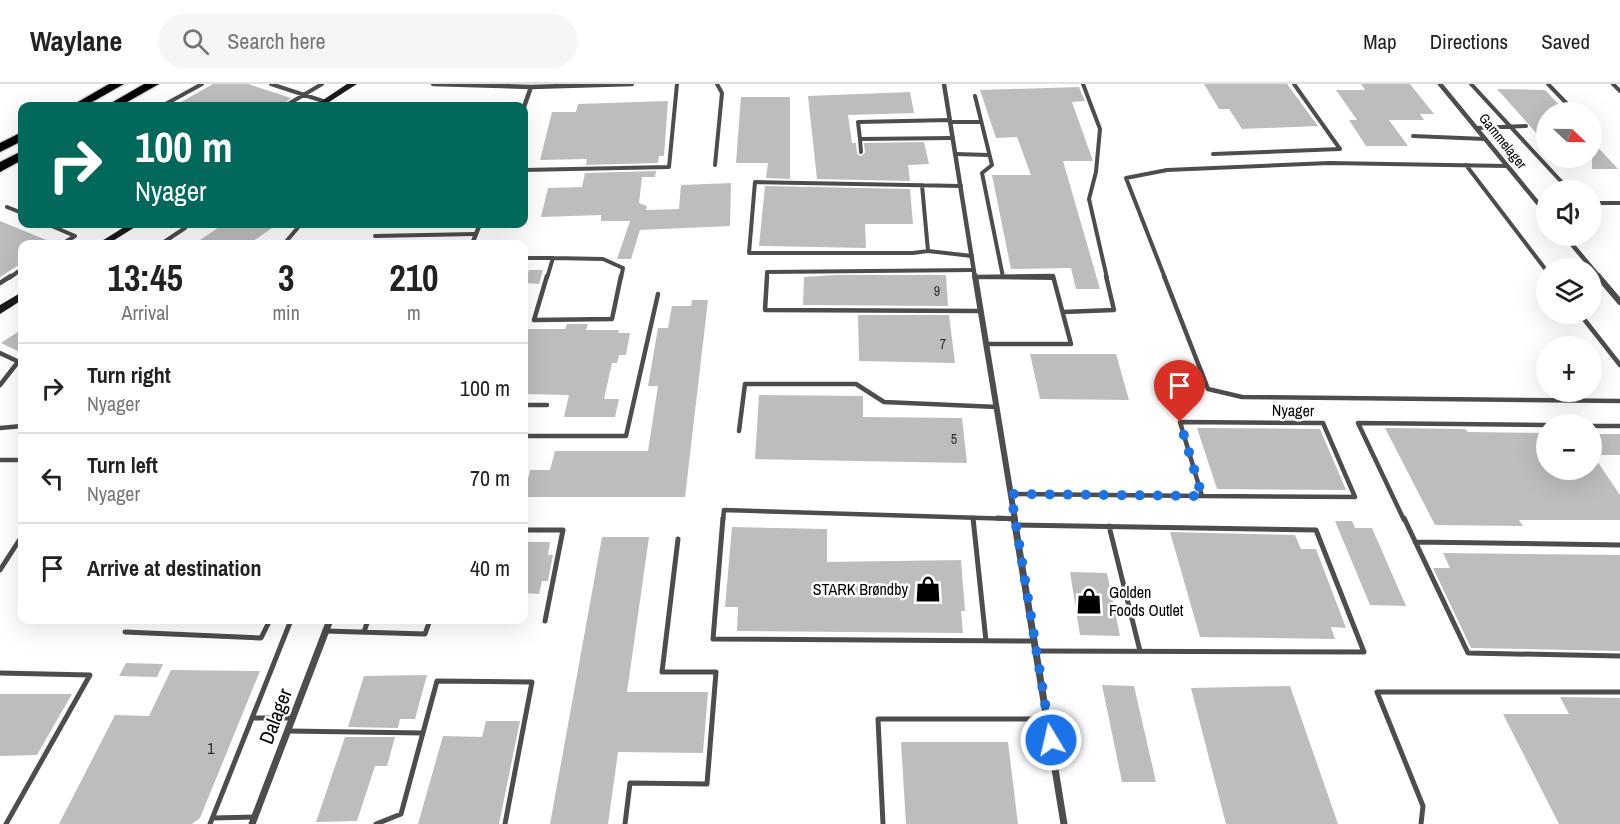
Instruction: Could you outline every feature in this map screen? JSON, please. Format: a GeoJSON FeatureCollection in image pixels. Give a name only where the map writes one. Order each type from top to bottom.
{"type":"FeatureCollection","features":[{"type":"Feature","properties":{"kind":"highway"},"geometry":{"type":"LineString","coordinates":[[84,102],[118,84]]}},
{"type":"Feature","properties":{"kind":"highway"},"geometry":{"type":"LineString","coordinates":[[119,102],[153,84]]}},
{"type":"Feature","properties":{"kind":"highway"},"geometry":{"type":"LineString","coordinates":[[0,148],[18,138]]}},
{"type":"Feature","properties":{"kind":"highway"},"geometry":{"type":"LineString","coordinates":[[0,168],[18,157]]}},
{"type":"Feature","properties":{"kind":"street"},"geometry":{"type":"LineString","coordinates":[[325,102],[353,84]]}},
{"type":"Feature","properties":{"kind":"street"},"geometry":{"type":"LineString","coordinates":[[433,84],[531,87],[630,84]]}},
{"type":"Feature","properties":{"kind":"street"},"geometry":{"type":"LineString","coordinates":[[944,84],[1064,824]]}},
{"type":"Feature","properties":{"kind":"street","name":"Gammelager"},"geometry":{"type":"LineString","coordinates":[[1440,84],[1536,201]]}},
{"type":"Feature","properties":{"kind":"street"},"geometry":{"type":"LineString","coordinates":[[526,102],[531,87]]}},
{"type":"Feature","properties":{"kind":"street"},"geometry":{"type":"LineString","coordinates":[[109,240],[128,228]]}},
{"type":"Feature","properties":{"kind":"street"},"geometry":{"type":"LineString","coordinates":[[474,240],[478,228]]}},
{"type":"Feature","properties":{"kind":"street"},"geometry":{"type":"LineString","coordinates":[[1572,246],[1620,302]]}},
{"type":"Feature","properties":{"kind":"street"},"geometry":{"type":"LineString","coordinates":[[0,310],[18,298]]}},
{"type":"Feature","properties":{"kind":"street","name":"Dalager"},"geometry":{"type":"LineString","coordinates":[[254,821],[328,624]]}},
{"type":"Feature","properties":{"kind":"lane"},"geometry":{"type":"LineString","coordinates":[[169,102],[202,84]]}},
{"type":"Feature","properties":{"kind":"lane"},"geometry":{"type":"LineString","coordinates":[[271,84],[305,95],[318,102]]}},
{"type":"Feature","properties":{"kind":"lane"},"geometry":{"type":"LineString","coordinates":[[292,102],[322,84]]}},
{"type":"Feature","properties":{"kind":"lane"},"geometry":{"type":"LineString","coordinates":[[528,170],[669,167],[677,84]]}},
{"type":"Feature","properties":{"kind":"lane"},"geometry":{"type":"LineString","coordinates":[[715,165],[722,93],[717,84]]}},
{"type":"Feature","properties":{"kind":"lane"},"geometry":{"type":"LineString","coordinates":[[1063,312],[1114,310],[1089,199],[1096,172],[1100,129],[1083,84]]}},
{"type":"Feature","properties":{"kind":"lane"},"geometry":{"type":"LineString","coordinates":[[1213,153],[1340,149],[1294,84]]}},
{"type":"Feature","properties":{"kind":"lane"},"geometry":{"type":"LineString","coordinates":[[1472,84],[1560,180]]}},
{"type":"Feature","properties":{"kind":"lane"},"geometry":{"type":"LineString","coordinates":[[1548,84],[1564,102]]}},
{"type":"Feature","properties":{"kind":"lane"},"geometry":{"type":"LineString","coordinates":[[1613,84],[1620,91]]}},
{"type":"Feature","properties":{"kind":"lane"},"geometry":{"type":"LineString","coordinates":[[975,96],[992,165],[982,173],[1003,277]]}},
{"type":"Feature","properties":{"kind":"lane"},"geometry":{"type":"LineString","coordinates":[[861,152],[858,122],[981,122]]}},
{"type":"Feature","properties":{"kind":"lane"},"geometry":{"type":"LineString","coordinates":[[1476,128],[1526,126]]}},
{"type":"Feature","properties":{"kind":"lane"},"geometry":{"type":"LineString","coordinates":[[1413,136],[1485,138]]}},
{"type":"Feature","properties":{"kind":"lane"},"geometry":{"type":"LineString","coordinates":[[860,139],[953,138]]}},
{"type":"Feature","properties":{"kind":"lane"},"geometry":{"type":"LineString","coordinates":[[956,154],[989,155]]}},
{"type":"Feature","properties":{"kind":"lane"},"geometry":{"type":"LineString","coordinates":[[1507,166],[1329,163],[1167,170],[1126,178],[1208,389],[1242,397],[1620,401]]}},
{"type":"Feature","properties":{"kind":"lane"},"geometry":{"type":"LineString","coordinates":[[1466,165],[1537,258]]}},
{"type":"Feature","properties":{"kind":"lane"},"geometry":{"type":"LineString","coordinates":[[961,186],[755,182],[750,253],[914,253],[928,251],[972,256]]}},
{"type":"Feature","properties":{"kind":"lane"},"geometry":{"type":"LineString","coordinates":[[922,185],[928,251]]}},
{"type":"Feature","properties":{"kind":"lane"},"geometry":{"type":"LineString","coordinates":[[1602,203],[1620,203]]}},
{"type":"Feature","properties":{"kind":"lane"},"geometry":{"type":"LineString","coordinates":[[7,207],[18,211]]}},
{"type":"Feature","properties":{"kind":"lane"},"geometry":{"type":"LineString","coordinates":[[56,228],[75,236],[68,240]]}},
{"type":"Feature","properties":{"kind":"lane"},"geometry":{"type":"LineString","coordinates":[[167,240],[184,228]]}},
{"type":"Feature","properties":{"kind":"lane"},"geometry":{"type":"LineString","coordinates":[[287,240],[298,228]]}},
{"type":"Feature","properties":{"kind":"lane"},"geometry":{"type":"LineString","coordinates":[[375,236],[476,234]]}},
{"type":"Feature","properties":{"kind":"lane"},"geometry":{"type":"LineString","coordinates":[[528,258],[553,258],[603,259],[623,268],[612,320],[534,320],[553,258]]}},
{"type":"Feature","properties":{"kind":"lane"},"geometry":{"type":"LineString","coordinates":[[0,283],[18,272]]}},
{"type":"Feature","properties":{"kind":"lane"},"geometry":{"type":"LineString","coordinates":[[981,311],[765,310],[766,272],[975,273],[1003,277],[1053,276],[1071,344],[986,344]]}},
{"type":"Feature","properties":{"kind":"lane"},"geometry":{"type":"LineString","coordinates":[[528,436],[626,436],[658,294]]}},
{"type":"Feature","properties":{"kind":"lane"},"geometry":{"type":"LineString","coordinates":[[1588,324],[1620,365]]}},
{"type":"Feature","properties":{"kind":"lane"},"geometry":{"type":"LineString","coordinates":[[0,353],[18,362]]}},
{"type":"Feature","properties":{"kind":"lane"},"geometry":{"type":"LineString","coordinates":[[0,385],[18,366]]}},
{"type":"Feature","properties":{"kind":"lane"},"geometry":{"type":"LineString","coordinates":[[739,431],[745,384],[856,384],[884,402],[997,407]]}},
{"type":"Feature","properties":{"kind":"lane"},"geometry":{"type":"LineString","coordinates":[[528,405],[547,405]]}},
{"type":"Feature","properties":{"kind":"lane","name":"Nyager"},"geometry":{"type":"LineString","coordinates":[[1011,494],[1202,496],[1355,497],[1323,423],[1180,422],[1202,496]]}},
{"type":"Feature","properties":{"kind":"lane"},"geometry":{"type":"LineString","coordinates":[[1536,425],[1358,423],[1468,653],[1620,656]]}},
{"type":"Feature","properties":{"kind":"lane"},"geometry":{"type":"LineString","coordinates":[[0,428],[18,426]]}},
{"type":"Feature","properties":{"kind":"lane"},"geometry":{"type":"LineString","coordinates":[[1602,426],[1620,426]]}},
{"type":"Feature","properties":{"kind":"lane"},"geometry":{"type":"LineString","coordinates":[[0,460],[18,460]]}},
{"type":"Feature","properties":{"kind":"lane"},"geometry":{"type":"LineString","coordinates":[[1034,641],[713,639],[724,510],[973,518],[1109,526],[1316,530],[1364,652],[1036,651]]}},
{"type":"Feature","properties":{"kind":"lane"},"geometry":{"type":"LineString","coordinates":[[973,518],[986,641]]}},
{"type":"Feature","properties":{"kind":"lane"},"geometry":{"type":"LineString","coordinates":[[1109,526],[1140,651]]}},
{"type":"Feature","properties":{"kind":"lane"},"geometry":{"type":"LineString","coordinates":[[528,530],[562,530],[545,621]]}},
{"type":"Feature","properties":{"kind":"lane"},"geometry":{"type":"LineString","coordinates":[[625,824],[630,783],[707,784],[716,672],[662,672],[678,539]]}},
{"type":"Feature","properties":{"kind":"lane"},"geometry":{"type":"LineString","coordinates":[[0,570],[18,542]]}},
{"type":"Feature","properties":{"kind":"lane"},"geometry":{"type":"LineString","coordinates":[[1415,542],[1620,546]]}},
{"type":"Feature","properties":{"kind":"lane"},"geometry":{"type":"LineString","coordinates":[[125,632],[261,638],[268,624]]}},
{"type":"Feature","properties":{"kind":"lane"},"geometry":{"type":"LineString","coordinates":[[254,821],[211,821],[289,624]]}},
{"type":"Feature","properties":{"kind":"lane"},"geometry":{"type":"LineString","coordinates":[[364,632],[367,624]]}},
{"type":"Feature","properties":{"kind":"lane"},"geometry":{"type":"LineString","coordinates":[[325,631],[425,634],[429,624]]}},
{"type":"Feature","properties":{"kind":"lane"},"geometry":{"type":"LineString","coordinates":[[0,673],[90,675],[6,824]]}},
{"type":"Feature","properties":{"kind":"lane"},"geometry":{"type":"LineString","coordinates":[[376,824],[401,814],[437,681],[532,682],[505,824]]}},
{"type":"Feature","properties":{"kind":"lane"},"geometry":{"type":"LineString","coordinates":[[1421,824],[1422,806],[1377,692],[1620,692]]}},
{"type":"Feature","properties":{"kind":"lane"},"geometry":{"type":"LineString","coordinates":[[253,718],[292,718]]}},
{"type":"Feature","properties":{"kind":"lane"},"geometry":{"type":"LineString","coordinates":[[883,824],[878,719],[1047,719]]}},
{"type":"Feature","properties":{"kind":"lane"},"geometry":{"type":"LineString","coordinates":[[288,730],[423,733]]}},
{"type":"Feature","properties":{"kind":"building"},"geometry":{"type":"Polygon","coordinates":[[[213,84],[248,84],[291,98],[286,102],[181,102],[213,84]]]}},
{"type":"Feature","properties":{"kind":"building"},"geometry":{"type":"Polygon","coordinates":[[[1204,84],[1287,84],[1318,126],[1242,129],[1229,109],[1219,109],[1204,84]]]}},
{"type":"Feature","properties":{"kind":"building"},"geometry":{"type":"Polygon","coordinates":[[[1361,84],[1410,84],[1434,114],[1420,114],[1424,120],[1389,120],[1408,146],[1366,146],[1349,120],[1357,120],[1336,90],[1365,90],[1361,84]]]}},
{"type":"Feature","properties":{"kind":"building"},"geometry":{"type":"Polygon","coordinates":[[[1079,87],[1085,101],[1072,102],[1093,161],[1063,161],[1100,289],[1076,289],[1071,268],[1011,269],[992,175],[1031,175],[1017,137],[996,138],[980,90],[1079,87]]]}},
{"type":"Feature","properties":{"kind":"building"},"geometry":{"type":"Polygon","coordinates":[[[1497,89],[1545,90],[1556,102],[1536,102],[1536,133],[1497,89]]]}},
{"type":"Feature","properties":{"kind":"building"},"geometry":{"type":"Polygon","coordinates":[[[910,92],[914,113],[848,115],[852,143],[856,143],[857,154],[861,156],[865,153],[864,143],[924,142],[929,164],[908,165],[910,181],[817,179],[808,96],[910,92]]]}},
{"type":"Feature","properties":{"kind":"building"},"geometry":{"type":"Polygon","coordinates":[[[741,97],[790,97],[790,179],[766,178],[768,163],[736,163],[741,97]]]}},
{"type":"Feature","properties":{"kind":"building"},"geometry":{"type":"Polygon","coordinates":[[[668,101],[664,156],[659,156],[658,163],[586,165],[587,159],[540,160],[552,112],[576,112],[578,104],[668,101]]]}},
{"type":"Feature","properties":{"kind":"building"},"geometry":{"type":"Polygon","coordinates":[[[1602,152],[1618,169],[1592,169],[1602,168],[1602,152]]]}},
{"type":"Feature","properties":{"kind":"building"},"geometry":{"type":"Polygon","coordinates":[[[656,171],[655,177],[642,177],[639,203],[647,206],[646,210],[679,209],[681,185],[731,183],[730,226],[640,230],[631,259],[617,259],[630,221],[601,221],[601,215],[541,217],[548,188],[582,187],[585,173],[656,171]]]}},
{"type":"Feature","properties":{"kind":"building"},"geometry":{"type":"Polygon","coordinates":[[[765,186],[910,189],[913,224],[865,224],[866,248],[759,246],[765,186]]]}},
{"type":"Feature","properties":{"kind":"building"},"geometry":{"type":"Polygon","coordinates":[[[0,221],[46,240],[18,240],[18,266],[0,277],[0,221]]]}},
{"type":"Feature","properties":{"kind":"building"},"geometry":{"type":"Polygon","coordinates":[[[218,228],[272,228],[255,240],[200,240],[218,228]]]}},
{"type":"Feature","properties":{"kind":"building"},"geometry":{"type":"Polygon","coordinates":[[[529,270],[543,270],[539,284],[528,283],[529,270]]]}},
{"type":"Feature","properties":{"kind":"building"},"geometry":{"type":"Polygon","coordinates":[[[946,275],[948,306],[803,305],[804,277],[946,275]]]}},
{"type":"Feature","properties":{"kind":"building"},"geometry":{"type":"Polygon","coordinates":[[[692,300],[708,300],[685,497],[528,497],[530,470],[550,470],[555,451],[648,451],[658,386],[648,386],[658,328],[668,328],[672,306],[691,306],[692,300]]]}},
{"type":"Feature","properties":{"kind":"building"},"geometry":{"type":"Polygon","coordinates":[[[858,315],[949,315],[955,363],[859,361],[858,315]]]}},
{"type":"Feature","properties":{"kind":"building"},"geometry":{"type":"Polygon","coordinates":[[[567,324],[588,324],[586,330],[619,330],[618,333],[630,333],[626,355],[619,355],[617,363],[612,363],[604,399],[619,399],[615,417],[564,417],[569,395],[528,394],[528,329],[565,329],[567,324]]]}},
{"type":"Feature","properties":{"kind":"building"},"geometry":{"type":"Polygon","coordinates":[[[18,332],[18,351],[1,343],[18,332]]]}},
{"type":"Feature","properties":{"kind":"building"},"geometry":{"type":"Polygon","coordinates":[[[1030,354],[1116,354],[1129,400],[1040,399],[1030,354]]]}},
{"type":"Feature","properties":{"kind":"building"},"geometry":{"type":"Polygon","coordinates":[[[759,395],[863,396],[863,417],[962,418],[967,463],[755,459],[759,395]]]}},
{"type":"Feature","properties":{"kind":"building"},"geometry":{"type":"Polygon","coordinates":[[[1197,428],[1320,429],[1346,490],[1217,489],[1197,428]]]}},
{"type":"Feature","properties":{"kind":"building"},"geometry":{"type":"Polygon","coordinates":[[[1385,428],[1536,433],[1536,480],[1602,480],[1602,468],[1620,495],[1620,520],[1519,520],[1523,526],[1435,525],[1385,428]]]}},
{"type":"Feature","properties":{"kind":"building"},"geometry":{"type":"Polygon","coordinates":[[[1602,434],[1620,434],[1620,455],[1602,455],[1602,434]]]}},
{"type":"Feature","properties":{"kind":"building"},"geometry":{"type":"Polygon","coordinates":[[[1335,521],[1352,521],[1355,528],[1372,528],[1406,606],[1370,605],[1335,521]]]}},
{"type":"Feature","properties":{"kind":"building"},"geometry":{"type":"Polygon","coordinates":[[[732,527],[827,529],[827,562],[961,560],[965,611],[961,611],[963,633],[737,631],[738,607],[725,607],[732,527]]]}},
{"type":"Feature","properties":{"kind":"building"},"geometry":{"type":"Polygon","coordinates":[[[1170,532],[1295,535],[1301,549],[1316,549],[1346,628],[1331,627],[1335,639],[1200,637],[1170,532]]]}},
{"type":"Feature","properties":{"kind":"building"},"geometry":{"type":"Polygon","coordinates":[[[602,537],[649,537],[627,692],[708,692],[703,753],[618,752],[608,824],[550,824],[602,537]]]}},
{"type":"Feature","properties":{"kind":"building"},"geometry":{"type":"Polygon","coordinates":[[[528,542],[550,542],[548,555],[553,555],[548,581],[542,581],[539,594],[528,593],[528,542]]]}},
{"type":"Feature","properties":{"kind":"building"},"geometry":{"type":"Polygon","coordinates":[[[1443,553],[1620,555],[1620,651],[1471,648],[1433,568],[1450,568],[1443,553]]]}},
{"type":"Feature","properties":{"kind":"building"},"geometry":{"type":"Polygon","coordinates":[[[1070,572],[1107,573],[1120,636],[1080,635],[1070,572]]]}},
{"type":"Feature","properties":{"kind":"building"},"geometry":{"type":"Polygon","coordinates":[[[126,663],[163,664],[157,677],[119,676],[126,663]]]}},
{"type":"Feature","properties":{"kind":"building"},"geometry":{"type":"Polygon","coordinates":[[[171,670],[260,671],[200,818],[192,824],[59,824],[115,715],[149,716],[171,670]]]}},
{"type":"Feature","properties":{"kind":"building"},"geometry":{"type":"Polygon","coordinates":[[[427,675],[415,719],[400,719],[398,728],[348,727],[364,676],[427,675]]]}},
{"type":"Feature","properties":{"kind":"building"},"geometry":{"type":"Polygon","coordinates":[[[1102,685],[1134,686],[1156,782],[1122,782],[1102,685]]]}},
{"type":"Feature","properties":{"kind":"building"},"geometry":{"type":"Polygon","coordinates":[[[1290,686],[1338,824],[1226,824],[1191,688],[1290,686]]]}},
{"type":"Feature","properties":{"kind":"building"},"geometry":{"type":"Polygon","coordinates":[[[0,694],[72,694],[37,755],[0,756],[0,694]]]}},
{"type":"Feature","properties":{"kind":"building"},"geometry":{"type":"Polygon","coordinates":[[[1560,697],[1620,698],[1620,824],[1559,824],[1503,714],[1569,714],[1560,697]]]}},
{"type":"Feature","properties":{"kind":"building"},"geometry":{"type":"Polygon","coordinates":[[[486,721],[520,721],[499,824],[418,824],[443,736],[482,737],[486,721]]]}},
{"type":"Feature","properties":{"kind":"building"},"geometry":{"type":"Polygon","coordinates":[[[345,737],[395,737],[387,766],[375,766],[357,821],[316,822],[345,737]]]}},
{"type":"Feature","properties":{"kind":"building"},"geometry":{"type":"Polygon","coordinates":[[[901,742],[1008,742],[1018,824],[906,824],[901,742]]]}},
{"type":"Feature","properties":{"kind":"place","name":"STARK Brøndby"},"geometry":{"type":"Point","coordinates":[928,589]}},
{"type":"Feature","properties":{"kind":"place","name":"Golden Foods Outlet"},"geometry":{"type":"Point","coordinates":[1089,601]}},
{"type":"Feature","properties":{"kind":"route"},"geometry":{"type":"LineString","coordinates":[[1051,740],[1011,494],[1202,496],[1180,422]]}}]}
